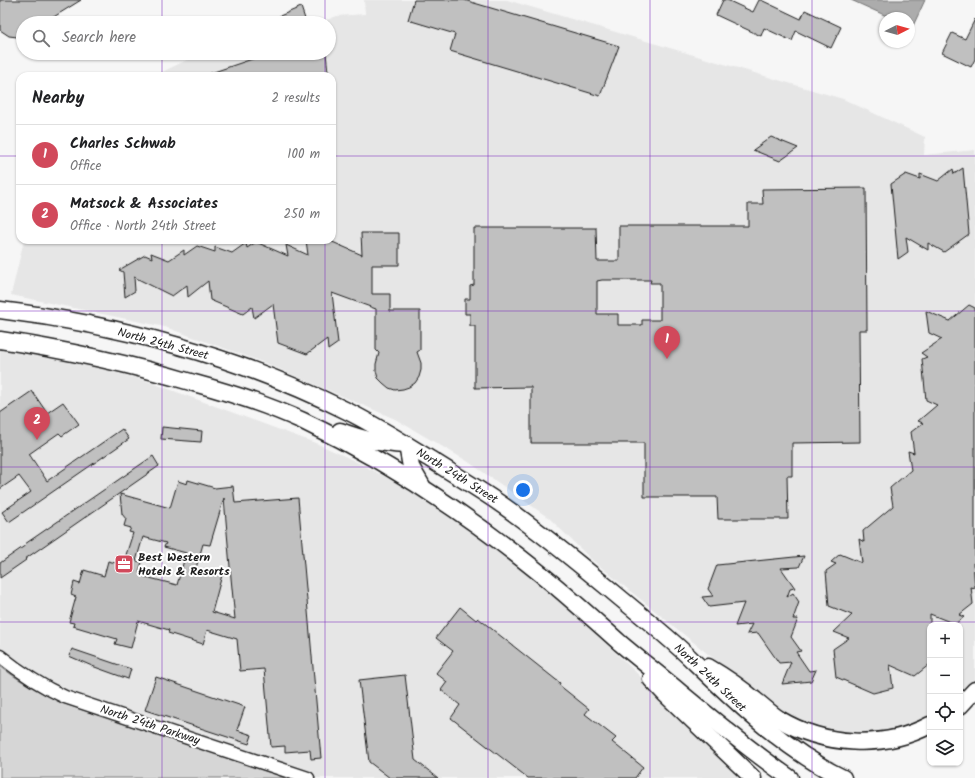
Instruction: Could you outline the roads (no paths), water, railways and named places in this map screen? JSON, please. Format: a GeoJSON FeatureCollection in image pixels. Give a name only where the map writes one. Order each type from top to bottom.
{"type":"FeatureCollection","features":[{"type":"Feature","properties":{"kind":"main road","name":"North 24th Street"},"geometry":{"type":"LineString","coordinates":[[0,310],[58,319],[133,334],[212,356],[274,378],[345,410],[407,445],[503,506],[531,526],[573,559],[687,655],[723,691],[770,731],[807,758],[843,778]]}},
{"type":"Feature","properties":{"kind":"main road"},"geometry":{"type":"LineString","coordinates":[[0,340],[76,353],[180,379],[266,406],[346,443],[423,488],[496,539],[573,600],[622,644],[714,720],[790,778]]}},
{"type":"Feature","properties":{"kind":"main road"},"geometry":{"type":"LineString","coordinates":[[286,414],[305,417],[364,440],[383,444],[407,445],[411,467],[423,488]]}},
{"type":"Feature","properties":{"kind":"main road"},"geometry":{"type":"LineString","coordinates":[[622,644],[634,661],[666,695],[753,778]]}},
{"type":"Feature","properties":{"kind":"main road"},"geometry":{"type":"LineString","coordinates":[[687,655],[730,680],[778,718],[811,734],[843,741],[868,742],[898,737],[927,726]]}},
{"type":"Feature","properties":{"kind":"main road"},"geometry":{"type":"LineString","coordinates":[[963,703],[975,690]]}},
{"type":"Feature","properties":{"kind":"street","name":"North 24th Parkway"},"geometry":{"type":"LineString","coordinates":[[0,656],[44,687],[65,697],[308,778]]}},
{"type":"Feature","properties":{"kind":"place","name":"Charles Schwab"},"geometry":{"type":"Point","coordinates":[667,359]}},
{"type":"Feature","properties":{"kind":"place","name":"Matsock & Associates"},"geometry":{"type":"Point","coordinates":[37,440]}},
{"type":"Feature","properties":{"kind":"place","name":"Best Western Hotels & Resorts"},"geometry":{"type":"Point","coordinates":[124,564]}}]}
